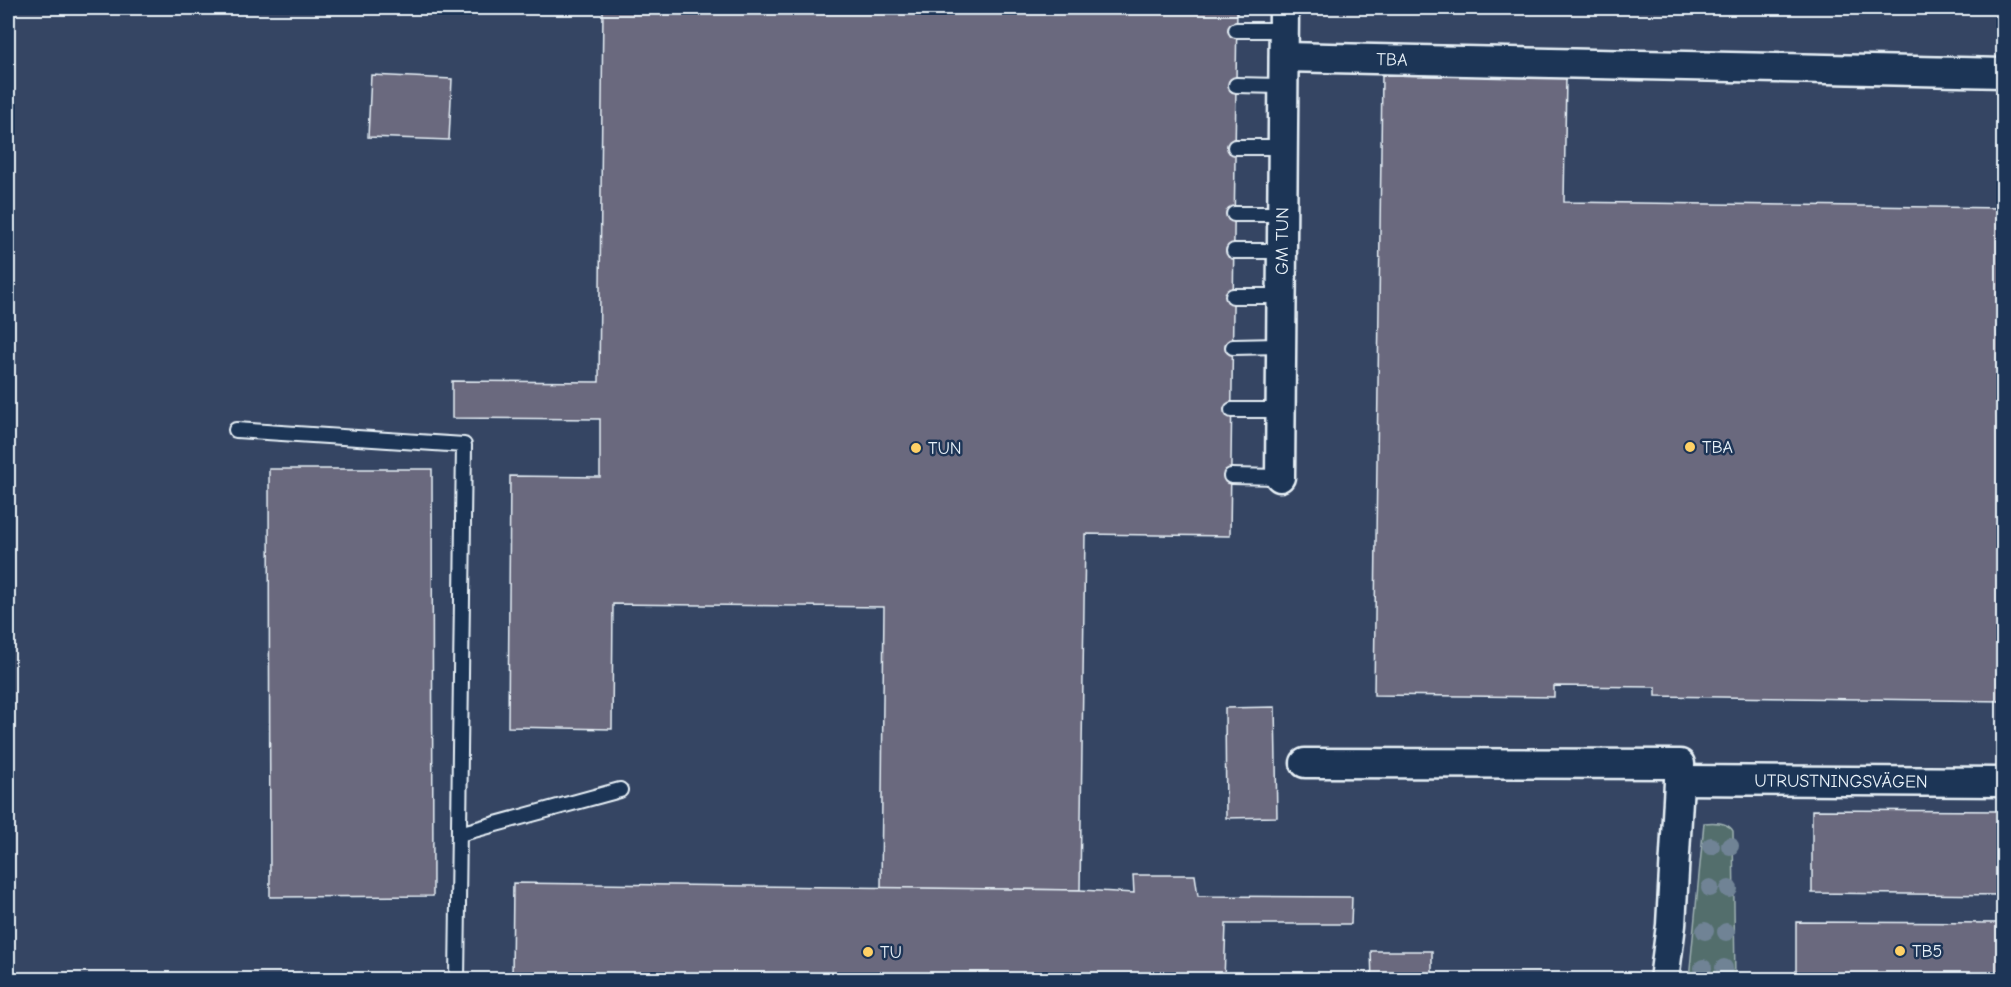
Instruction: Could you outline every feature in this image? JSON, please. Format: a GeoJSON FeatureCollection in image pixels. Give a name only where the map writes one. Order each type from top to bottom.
{"type":"FeatureCollection","features":[{"type":"Feature","properties":{"kind":"street","name":"TBA"},"geometry":{"type":"LineString","coordinates":[[1284,31],[2004,73]]}},
{"type":"Feature","properties":{"kind":"street","name":"GM TUN"},"geometry":{"type":"LineString","coordinates":[[1280,477],[1284,31]]}},
{"type":"Feature","properties":{"kind":"street","name":"UTRUSTNINGSVÄGEN"},"geometry":{"type":"LineString","coordinates":[[1305,764],[2004,782]]}},
{"type":"Feature","properties":{"kind":"street"},"geometry":{"type":"LineString","coordinates":[[1664,980],[1671,925],[1680,772]]}},
{"type":"Feature","properties":{"kind":"lane"},"geometry":{"type":"LineString","coordinates":[[1236,30],[1284,31]]}},
{"type":"Feature","properties":{"kind":"lane"},"geometry":{"type":"LineString","coordinates":[[1236,85],[1284,86]]}},
{"type":"Feature","properties":{"kind":"lane"},"geometry":{"type":"LineString","coordinates":[[1235,147],[1283,147]]}},
{"type":"Feature","properties":{"kind":"lane"},"geometry":{"type":"LineString","coordinates":[[1234,214],[1282,214]]}},
{"type":"Feature","properties":{"kind":"lane"},"geometry":{"type":"LineString","coordinates":[[1234,251],[1282,251]]}},
{"type":"Feature","properties":{"kind":"lane"},"geometry":{"type":"LineString","coordinates":[[1233,297],[1282,296]]}},
{"type":"Feature","properties":{"kind":"lane"},"geometry":{"type":"LineString","coordinates":[[1233,347],[1281,346]]}},
{"type":"Feature","properties":{"kind":"lane"},"geometry":{"type":"LineString","coordinates":[[1232,410],[1281,410]]}},
{"type":"Feature","properties":{"kind":"lane"},"geometry":{"type":"LineString","coordinates":[[236,430],[464,445],[457,980]]}},
{"type":"Feature","properties":{"kind":"lane"},"geometry":{"type":"LineString","coordinates":[[1231,476],[1280,477]]}},
{"type":"Feature","properties":{"kind":"lane"},"geometry":{"type":"LineString","coordinates":[[459,834],[620,790]]}},
{"type":"Feature","properties":{"kind":"shaded area"},"geometry":{"type":"Polygon","coordinates":[[[8,8],[2003,8],[2003,979],[8,979],[8,8]]]}},
{"type":"Feature","properties":{"kind":"green space"},"geometry":{"type":"Polygon","coordinates":[[[1704,823],[1724,824],[1733,831],[1735,979],[1689,979],[1704,823]]]}},
{"type":"Feature","properties":{"kind":"building","name":"TUN"},"geometry":{"type":"Polygon","coordinates":[[[603,8],[1237,8],[1230,536],[1085,534],[1080,890],[881,888],[884,607],[613,604],[612,729],[508,727],[510,476],[600,477],[600,419],[452,418],[452,381],[599,382],[603,8]]]}},
{"type":"Feature","properties":{"kind":"building"},"geometry":{"type":"Polygon","coordinates":[[[371,75],[452,79],[449,140],[368,137],[371,75]]]}},
{"type":"Feature","properties":{"kind":"building","name":"TBA"},"geometry":{"type":"Polygon","coordinates":[[[1382,75],[1566,77],[1564,202],[2004,208],[2004,701],[1656,696],[1656,687],[1554,686],[1554,697],[1374,695],[1382,75]]]}},
{"type":"Feature","properties":{"kind":"building"},"geometry":{"type":"Polygon","coordinates":[[[269,469],[432,469],[433,896],[270,897],[269,469]]]}},
{"type":"Feature","properties":{"kind":"building"},"geometry":{"type":"Polygon","coordinates":[[[1275,707],[1277,817],[1226,818],[1225,708],[1275,707]]]}},
{"type":"Feature","properties":{"kind":"building"},"geometry":{"type":"Polygon","coordinates":[[[1812,810],[2004,811],[2004,895],[1812,893],[1812,810]]]}},
{"type":"Feature","properties":{"kind":"building","name":"TU"},"geometry":{"type":"Polygon","coordinates":[[[1133,875],[1195,875],[1198,896],[1352,897],[1351,924],[1226,924],[1224,980],[512,980],[513,883],[1080,890],[1134,893],[1133,875]]]}},
{"type":"Feature","properties":{"kind":"building","name":"TB5"},"geometry":{"type":"Polygon","coordinates":[[[1796,922],[2004,923],[2004,980],[1796,980],[1796,922]]]}},
{"type":"Feature","properties":{"kind":"building"},"geometry":{"type":"Polygon","coordinates":[[[1371,951],[1432,951],[1432,980],[1372,980],[1371,951]]]}},
{"type":"Feature","properties":{"kind":"place","name":"TBA"},"geometry":{"type":"Point","coordinates":[1690,447]}},
{"type":"Feature","properties":{"kind":"place","name":"TUN"},"geometry":{"type":"Point","coordinates":[916,448]}},
{"type":"Feature","properties":{"kind":"place","name":"TB5"},"geometry":{"type":"Point","coordinates":[1900,951]}},
{"type":"Feature","properties":{"kind":"place","name":"TU"},"geometry":{"type":"Point","coordinates":[868,952]}}]}
